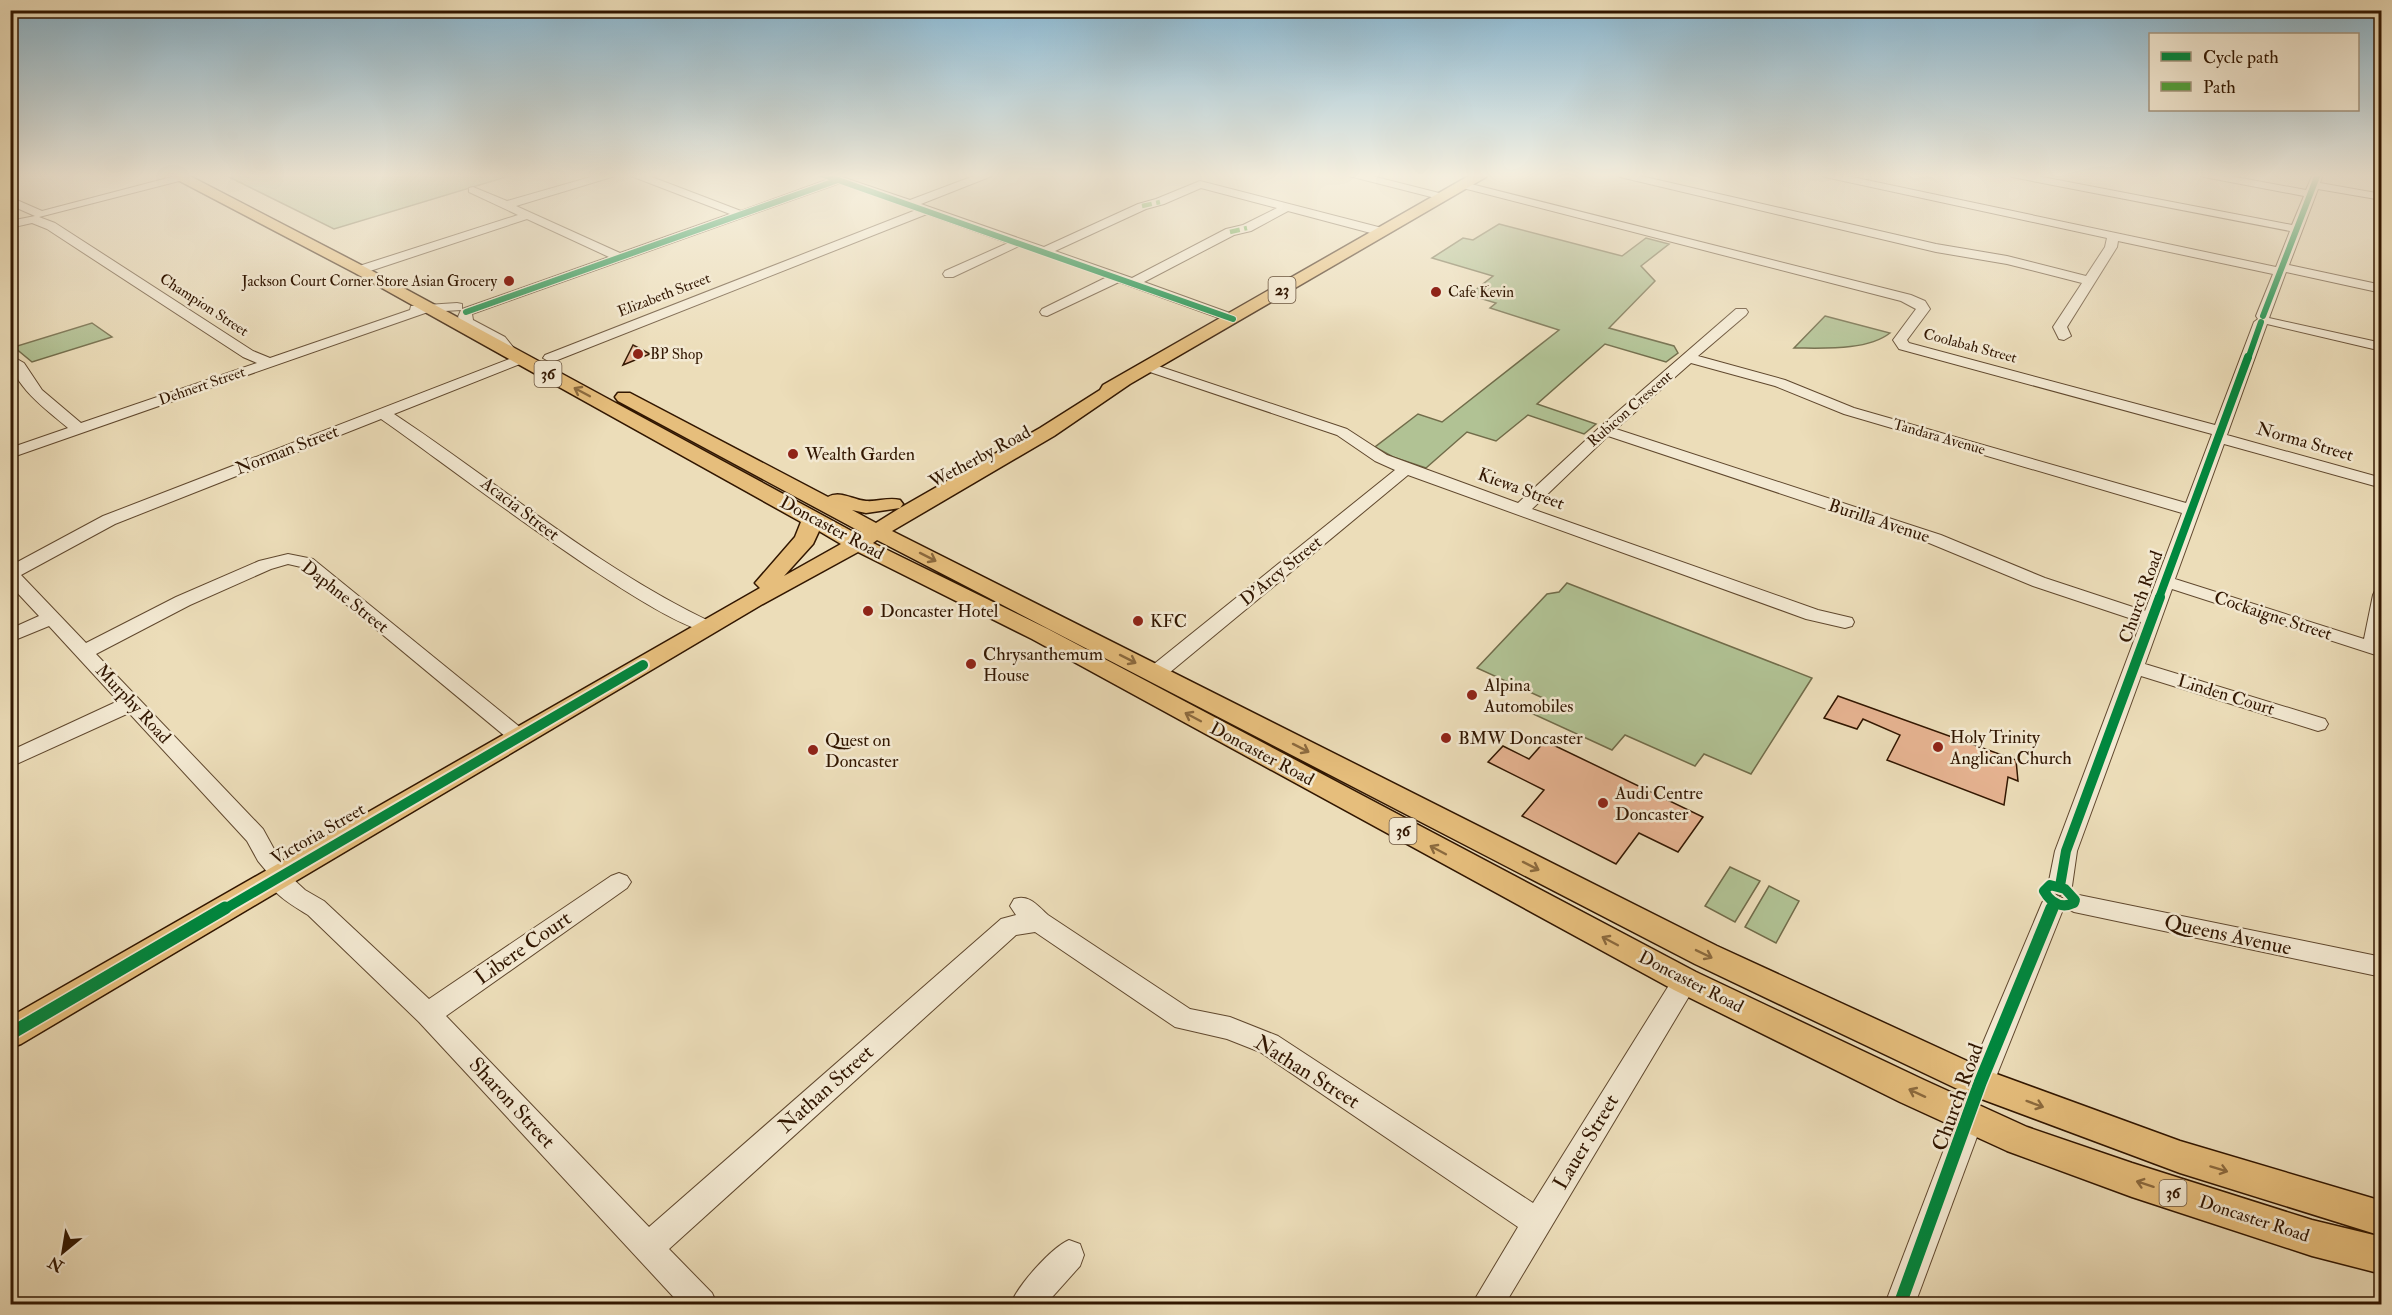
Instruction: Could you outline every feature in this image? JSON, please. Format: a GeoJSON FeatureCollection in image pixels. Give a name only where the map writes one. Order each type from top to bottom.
{"type":"FeatureCollection","features":[{"type":"Feature","properties":{"kind":"main road","name":"Doncaster Road"},"geometry":{"type":"LineString","coordinates":[[298,235],[813,519],[859,533]]}},
{"type":"Feature","properties":{"kind":"main road","name":"Doncaster Road"},"geometry":{"type":"LineString","coordinates":[[320,235],[799,489],[859,533],[1044,626],[1468,866],[1685,981],[2019,1140],[2132,1180],[2312,1238],[2382,1256]]}},
{"type":"Feature","properties":{"kind":"main road","name":"Wetherby Road"},"geometry":{"type":"LineString","coordinates":[[859,533],[893,504],[1122,383],[1378,235]]}},
{"type":"Feature","properties":{"kind":"main road","name":"Wetherby Road"},"geometry":{"type":"LineString","coordinates":[[859,533],[1069,418],[1122,383]]}},
{"type":"Feature","properties":{"kind":"main road"},"geometry":{"type":"LineString","coordinates":[[607,388],[624,404],[660,423],[660,427],[653,431]]}},
{"type":"Feature","properties":{"kind":"main road"},"geometry":{"type":"LineString","coordinates":[[722,448],[713,454],[752,476],[757,481],[758,489]]}},
{"type":"Feature","properties":{"kind":"main road"},"geometry":{"type":"LineString","coordinates":[[799,489],[851,505],[866,507],[893,504]]}},
{"type":"Feature","properties":{"kind":"main road"},"geometry":{"type":"LineString","coordinates":[[759,592],[805,539],[813,519]]}},
{"type":"Feature","properties":{"kind":"main road","name":"Victoria Street"},"geometry":{"type":"LineString","coordinates":[[10,1034],[700,631],[759,592],[793,582],[859,533]]}},
{"type":"Feature","properties":{"kind":"main road","name":"Doncaster Road"},"geometry":{"type":"LineString","coordinates":[[1044,626],[1156,673],[1706,955],[1980,1083],[2180,1157],[2382,1219]]}},
{"type":"Feature","properties":{"kind":"main road"},"geometry":{"type":"LineString","coordinates":[[1468,866],[1486,843]]}},
{"type":"Feature","properties":{"kind":"main road","name":"Church Road"},"geometry":{"type":"LineString","coordinates":[[1970,1118],[1980,1083]]}},
{"type":"Feature","properties":{"kind":"street","name":"Champion Street"},"geometry":{"type":"LineString","coordinates":[[65,235],[264,364]]}},
{"type":"Feature","properties":{"kind":"street"},"geometry":{"type":"LineString","coordinates":[[360,270],[467,235]]}},
{"type":"Feature","properties":{"kind":"street"},"geometry":{"type":"LineString","coordinates":[[573,235],[619,257]]}},
{"type":"Feature","properties":{"kind":"street"},"geometry":{"type":"LineString","coordinates":[[515,356],[500,340],[467,322],[462,310],[679,235]]}},
{"type":"Feature","properties":{"kind":"street","name":"Elizabeth Street"},"geometry":{"type":"LineString","coordinates":[[550,358],[862,235]]}},
{"type":"Feature","properties":{"kind":"street"},"geometry":{"type":"LineString","coordinates":[[995,235],[1236,317]]}},
{"type":"Feature","properties":{"kind":"street"},"geometry":{"type":"LineString","coordinates":[[1042,252],[1078,235]]}},
{"type":"Feature","properties":{"kind":"street"},"geometry":{"type":"LineString","coordinates":[[1133,282],[1223,235]]}},
{"type":"Feature","properties":{"kind":"street","name":"Coolabah Street"},"geometry":{"type":"LineString","coordinates":[[1660,235],[1906,298],[1920,304],[1923,309],[1900,340],[1904,346],[2219,434]]}},
{"type":"Feature","properties":{"kind":"street"},"geometry":{"type":"LineString","coordinates":[[1882,235],[2090,279]]}},
{"type":"Feature","properties":{"kind":"street"},"geometry":{"type":"LineString","coordinates":[[2091,235],[2236,264],[2382,289]]}},
{"type":"Feature","properties":{"kind":"street","name":"Church Road"},"geometry":{"type":"LineString","coordinates":[[1980,1083],[2063,898],[2066,851],[2190,510],[2265,320],[2294,235]]}},
{"type":"Feature","properties":{"kind":"street"},"geometry":{"type":"LineString","coordinates":[[2064,336],[2060,327],[2115,241]]}},
{"type":"Feature","properties":{"kind":"street"},"geometry":{"type":"LineString","coordinates":[[949,274],[1017,243]]}},
{"type":"Feature","properties":{"kind":"street"},"geometry":{"type":"LineString","coordinates":[[1047,312],[1118,277]]}},
{"type":"Feature","properties":{"kind":"street","name":"Dehnert Street"},"geometry":{"type":"LineString","coordinates":[[10,453],[394,318],[427,308],[462,310]]}},
{"type":"Feature","properties":{"kind":"street","name":"Rubicon Crescent"},"geometry":{"type":"LineString","coordinates":[[1522,509],[1605,430],[1741,312]]}},
{"type":"Feature","properties":{"kind":"street"},"geometry":{"type":"LineString","coordinates":[[2265,320],[2382,347]]}},
{"type":"Feature","properties":{"kind":"street","name":"Norman Street"},"geometry":{"type":"LineString","coordinates":[[10,568],[117,516],[383,413],[515,356]]}},
{"type":"Feature","properties":{"kind":"street","name":"Tandara Avenue"},"geometry":{"type":"LineString","coordinates":[[1689,358],[1780,383],[1849,411],[2190,510]]}},
{"type":"Feature","properties":{"kind":"street"},"geometry":{"type":"LineString","coordinates":[[10,359],[19,366],[36,393],[80,429]]}},
{"type":"Feature","properties":{"kind":"street","name":"Kiewa Street"},"geometry":{"type":"LineString","coordinates":[[1153,365],[1342,432],[1381,458],[1406,469],[1813,615],[1845,622]]}},
{"type":"Feature","properties":{"kind":"street","name":"Acacia Street"},"geometry":{"type":"LineString","coordinates":[[383,413],[439,449],[581,554],[700,631]]}},
{"type":"Feature","properties":{"kind":"street","name":"Burilla Avenue"},"geometry":{"type":"LineString","coordinates":[[1605,430],[1935,539],[2039,582],[2151,619]]}},
{"type":"Feature","properties":{"kind":"street","name":"Norma Street"},"geometry":{"type":"LineString","coordinates":[[2219,434],[2382,483]]}},
{"type":"Feature","properties":{"kind":"street","name":"D'Arcy Street"},"geometry":{"type":"LineString","coordinates":[[1156,673],[1406,469]]}},
{"type":"Feature","properties":{"kind":"street","name":"Norman Street"},"geometry":{"type":"LineString","coordinates":[[10,573],[56,546]]}},
{"type":"Feature","properties":{"kind":"street","name":"Daphne Street"},"geometry":{"type":"LineString","coordinates":[[84,652],[199,594],[269,563],[295,559],[307,563],[519,737]]}},
{"type":"Feature","properties":{"kind":"street","name":"Murphy Road"},"geometry":{"type":"LineString","coordinates":[[10,573],[255,835],[266,855],[287,872]]}},
{"type":"Feature","properties":{"kind":"street","name":"Cockaigne Street"},"geometry":{"type":"LineString","coordinates":[[2164,581],[2377,649]]}},
{"type":"Feature","properties":{"kind":"street"},"geometry":{"type":"LineString","coordinates":[[2377,649],[2382,596]]}},
{"type":"Feature","properties":{"kind":"street"},"geometry":{"type":"LineString","coordinates":[[10,636],[52,618]]}},
{"type":"Feature","properties":{"kind":"street","name":"Linden Court"},"geometry":{"type":"LineString","coordinates":[[2134,667],[2318,724]]}},
{"type":"Feature","properties":{"kind":"street"},"geometry":{"type":"LineString","coordinates":[[10,760],[132,703]]}},
{"type":"Feature","properties":{"kind":"street","name":"Sharon Street"},"geometry":{"type":"LineString","coordinates":[[287,872],[297,897],[316,908],[428,1014],[701,1305]]}},
{"type":"Feature","properties":{"kind":"street","name":"Libere Court"},"geometry":{"type":"LineString","coordinates":[[428,1014],[619,882]]}},
{"type":"Feature","properties":{"kind":"street","name":"Queens Avenue"},"geometry":{"type":"LineString","coordinates":[[2063,898],[2382,967]]}},
{"type":"Feature","properties":{"kind":"street","name":"Nathan Street"},"geometry":{"type":"LineString","coordinates":[[648,1248],[1010,926],[1030,914],[1184,1020],[1230,1028],[1269,1044],[1536,1222]]}},
{"type":"Feature","properties":{"kind":"street","name":"Lauer Street"},"geometry":{"type":"LineString","coordinates":[[1488,1305],[1536,1222],[1685,981]]}},
{"type":"Feature","properties":{"kind":"street","name":"Church Road"},"geometry":{"type":"LineString","coordinates":[[1900,1305],[1970,1118]]}},
{"type":"Feature","properties":{"kind":"street"},"geometry":{"type":"LineString","coordinates":[[1026,1305],[1069,1255]]}},
{"type":"Feature","properties":{"kind":"green space"},"geometry":{"type":"Polygon","coordinates":[[[1481,235],[1543,235],[1622,256],[1646,238],[1669,244],[1641,266],[1655,281],[1609,328],[1674,346],[1678,353],[1666,362],[1605,344],[1537,404],[1596,424],[1584,434],[1528,415],[1496,441],[1467,432],[1426,468],[1393,457],[1375,447],[1418,414],[1442,422],[1559,330],[1490,308],[1496,303],[1469,295],[1493,276],[1432,258],[1463,238],[1473,240],[1481,235]]]}},
{"type":"Feature","properties":{"kind":"green space"},"geometry":{"type":"Polygon","coordinates":[[[1825,316],[1890,333],[1880,339],[1857,346],[1794,348],[1825,316]]]}},
{"type":"Feature","properties":{"kind":"green space"},"geometry":{"type":"Polygon","coordinates":[[[92,323],[112,337],[32,362],[14,347],[92,323]]]}},
{"type":"Feature","properties":{"kind":"green space"},"geometry":{"type":"Polygon","coordinates":[[[1567,583],[1812,678],[1751,774],[1704,754],[1695,766],[1625,735],[1612,750],[1531,713],[1543,698],[1477,668],[1547,594],[1559,592],[1567,583]]]}},
{"type":"Feature","properties":{"kind":"green space"},"geometry":{"type":"Polygon","coordinates":[[[1730,867],[1760,881],[1735,922],[1705,906],[1730,867]]]}},
{"type":"Feature","properties":{"kind":"green space"},"geometry":{"type":"Polygon","coordinates":[[[1769,886],[1799,901],[1776,943],[1745,927],[1769,886]]]}},
{"type":"Feature","properties":{"kind":"building","name":"BP Shop"},"geometry":{"type":"Polygon","coordinates":[[[633,345],[650,354],[623,365],[633,345]]]}},
{"type":"Feature","properties":{"kind":"building","name":"Holy Trinity Anglican Church"},"geometry":{"type":"Polygon","coordinates":[[[1838,696],[2016,760],[2018,781],[2008,777],[2004,805],[1887,760],[1900,735],[1863,719],[1857,729],[1824,718],[1838,696]]]}},
{"type":"Feature","properties":{"kind":"building","name":"Audi Centre Doncaster"},"geometry":{"type":"Polygon","coordinates":[[[1545,741],[1703,817],[1678,852],[1639,833],[1616,864],[1522,816],[1544,790],[1488,762],[1503,746],[1529,759],[1545,741]]]}},
{"type":"Feature","properties":{"kind":"cycle path"},"geometry":{"type":"LineString","coordinates":[[466,312],[682,235]]}},
{"type":"Feature","properties":{"kind":"cycle path"},"geometry":{"type":"LineString","coordinates":[[998,235],[1233,319]]}},
{"type":"Feature","properties":{"kind":"cycle path"},"geometry":{"type":"LineString","coordinates":[[2263,316],[2294,235]]}},
{"type":"Feature","properties":{"kind":"cycle path"},"geometry":{"type":"LineString","coordinates":[[2060,886],[2066,851],[2261,322]]}},
{"type":"Feature","properties":{"kind":"cycle path"},"geometry":{"type":"LineString","coordinates":[[10,1034],[643,665]]}},
{"type":"Feature","properties":{"kind":"cycle path"},"geometry":{"type":"LineString","coordinates":[[2050,885],[2068,891],[2073,896],[2074,903],[2065,906],[2053,902],[2044,891],[2050,885]]}},
{"type":"Feature","properties":{"kind":"cycle path"},"geometry":{"type":"LineString","coordinates":[[1900,1304],[1980,1083],[2054,903]]}},
{"type":"Feature","properties":{"kind":"place","name":"Jackson Court Corner Store Asian Grocery"},"geometry":{"type":"Point","coordinates":[509,281]}},
{"type":"Feature","properties":{"kind":"place","name":"Cafe Kevin"},"geometry":{"type":"Point","coordinates":[1436,292]}},
{"type":"Feature","properties":{"kind":"place","name":"BP Shop"},"geometry":{"type":"Point","coordinates":[638,354]}},
{"type":"Feature","properties":{"kind":"place","name":"Wealth Garden"},"geometry":{"type":"Point","coordinates":[793,454]}},
{"type":"Feature","properties":{"kind":"place","name":"Doncaster Hotel"},"geometry":{"type":"Point","coordinates":[868,611]}},
{"type":"Feature","properties":{"kind":"place","name":"KFC"},"geometry":{"type":"Point","coordinates":[1138,621]}},
{"type":"Feature","properties":{"kind":"place","name":"Chrysanthemum House"},"geometry":{"type":"Point","coordinates":[971,664]}},
{"type":"Feature","properties":{"kind":"place","name":"Alpina Automobiles"},"geometry":{"type":"Point","coordinates":[1472,695]}},
{"type":"Feature","properties":{"kind":"place","name":"BMW Doncaster"},"geometry":{"type":"Point","coordinates":[1446,738]}},
{"type":"Feature","properties":{"kind":"place","name":"Holy Trinity Anglican Church"},"geometry":{"type":"Point","coordinates":[1938,747]}},
{"type":"Feature","properties":{"kind":"place","name":"Quest on Doncaster"},"geometry":{"type":"Point","coordinates":[813,750]}},
{"type":"Feature","properties":{"kind":"place","name":"Audi Centre Doncaster"},"geometry":{"type":"Point","coordinates":[1603,803]}}]}
